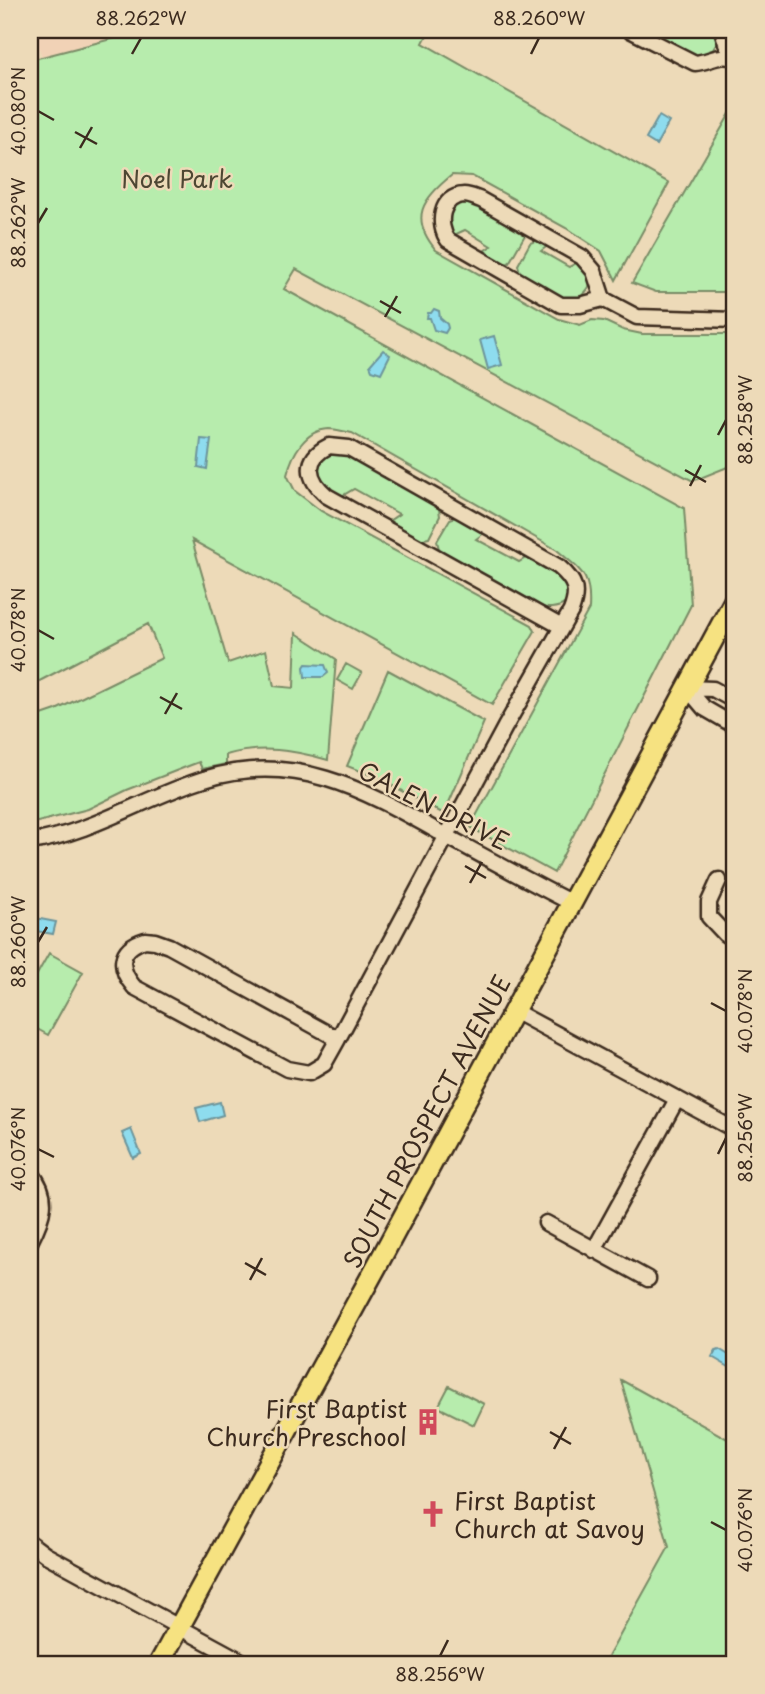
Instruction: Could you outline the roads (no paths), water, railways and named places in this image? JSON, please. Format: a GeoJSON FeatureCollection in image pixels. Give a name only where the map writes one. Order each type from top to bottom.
{"type":"FeatureCollection","features":[{"type":"Feature","properties":{"kind":"main road","name":"SOUTH PROSPECT AVENUE"},"geometry":{"type":"LineString","coordinates":[[159,1664],[735,600]]}},
{"type":"Feature","properties":{"kind":"street"},"geometry":{"type":"LineString","coordinates":[[630,30],[695,63],[732,57],[722,30]]}},
{"type":"Feature","properties":{"kind":"street"},"geometry":{"type":"LineString","coordinates":[[603,299],[594,271],[582,257],[468,195],[453,199],[444,209],[441,228],[446,238],[561,305],[580,305],[603,299],[637,317],[735,319]]}},
{"type":"Feature","properties":{"kind":"street"},"geometry":{"type":"LineString","coordinates":[[338,1039],[162,943],[145,940],[135,943],[125,954],[123,969],[134,987],[287,1069],[301,1073],[318,1070],[338,1039],[562,627],[576,597],[576,586],[570,576],[559,567],[349,448],[329,446],[314,457],[311,475],[315,484],[327,496],[562,627]]}},
{"type":"Feature","properties":{"kind":"street"},"geometry":{"type":"LineString","coordinates":[[687,688],[713,689],[735,701]]}},
{"type":"Feature","properties":{"kind":"street"},"geometry":{"type":"LineString","coordinates":[[687,688],[704,708],[735,726]]}},
{"type":"Feature","properties":{"kind":"street","name":"GALEN DRIVE"},"geometry":{"type":"LineString","coordinates":[[30,842],[63,835],[97,823],[205,779],[239,771],[270,769],[321,776],[347,784],[378,798],[570,902]]}},
{"type":"Feature","properties":{"kind":"street"},"geometry":{"type":"LineString","coordinates":[[719,880],[709,902],[709,917],[725,934],[735,940]]}},
{"type":"Feature","properties":{"kind":"street"},"geometry":{"type":"LineString","coordinates":[[514,1011],[735,1130]]}},
{"type":"Feature","properties":{"kind":"street"},"geometry":{"type":"LineString","coordinates":[[594,1250],[677,1098]]}},
{"type":"Feature","properties":{"kind":"street"},"geometry":{"type":"LineString","coordinates":[[30,1172],[38,1183],[44,1205],[30,1242]]}},
{"type":"Feature","properties":{"kind":"street"},"geometry":{"type":"LineString","coordinates":[[546,1223],[648,1279]]}},
{"type":"Feature","properties":{"kind":"street"},"geometry":{"type":"LineString","coordinates":[[30,1543],[46,1555],[247,1664]]}},
{"type":"Feature","properties":{"kind":"water"},"geometry":{"type":"Polygon","coordinates":[[[659,116],[669,122],[656,145],[646,139],[659,116]]]}},
{"type":"Feature","properties":{"kind":"water"},"geometry":{"type":"Polygon","coordinates":[[[434,309],[439,311],[440,318],[447,324],[445,333],[434,330],[430,318],[427,318],[428,313],[434,309]]]}},
{"type":"Feature","properties":{"kind":"water"},"geometry":{"type":"Polygon","coordinates":[[[494,336],[502,365],[488,369],[480,340],[494,336]]]}},
{"type":"Feature","properties":{"kind":"water"},"geometry":{"type":"Polygon","coordinates":[[[383,350],[390,355],[381,373],[372,370],[370,365],[383,350]]]}},
{"type":"Feature","properties":{"kind":"water"},"geometry":{"type":"Polygon","coordinates":[[[201,439],[211,440],[207,469],[198,467],[201,439]]]}},
{"type":"Feature","properties":{"kind":"water"},"geometry":{"type":"Polygon","coordinates":[[[306,664],[325,665],[328,673],[323,677],[305,677],[306,664]]]}},
{"type":"Feature","properties":{"kind":"water"},"geometry":{"type":"Polygon","coordinates":[[[30,917],[56,922],[53,934],[30,930],[30,917]]]}},
{"type":"Feature","properties":{"kind":"water"},"geometry":{"type":"Polygon","coordinates":[[[220,1102],[223,1115],[200,1122],[196,1108],[220,1102]]]}},
{"type":"Feature","properties":{"kind":"water"},"geometry":{"type":"Polygon","coordinates":[[[131,1129],[141,1154],[133,1158],[122,1133],[131,1129]]]}},
{"type":"Feature","properties":{"kind":"water"},"geometry":{"type":"Polygon","coordinates":[[[719,1349],[735,1359],[731,1368],[712,1357],[719,1349]]]}},
{"type":"Feature","properties":{"kind":"place","name":"First Baptist Church Preschool"},"geometry":{"type":"Point","coordinates":[428,1422]}},
{"type":"Feature","properties":{"kind":"place","name":"First Baptist Church at Savoy"},"geometry":{"type":"Point","coordinates":[433,1514]}},
{"type":"Feature","properties":{"kind":"park label","name":"Noel Park"},"geometry":{"type":"Point","coordinates":[177,178]}}]}
